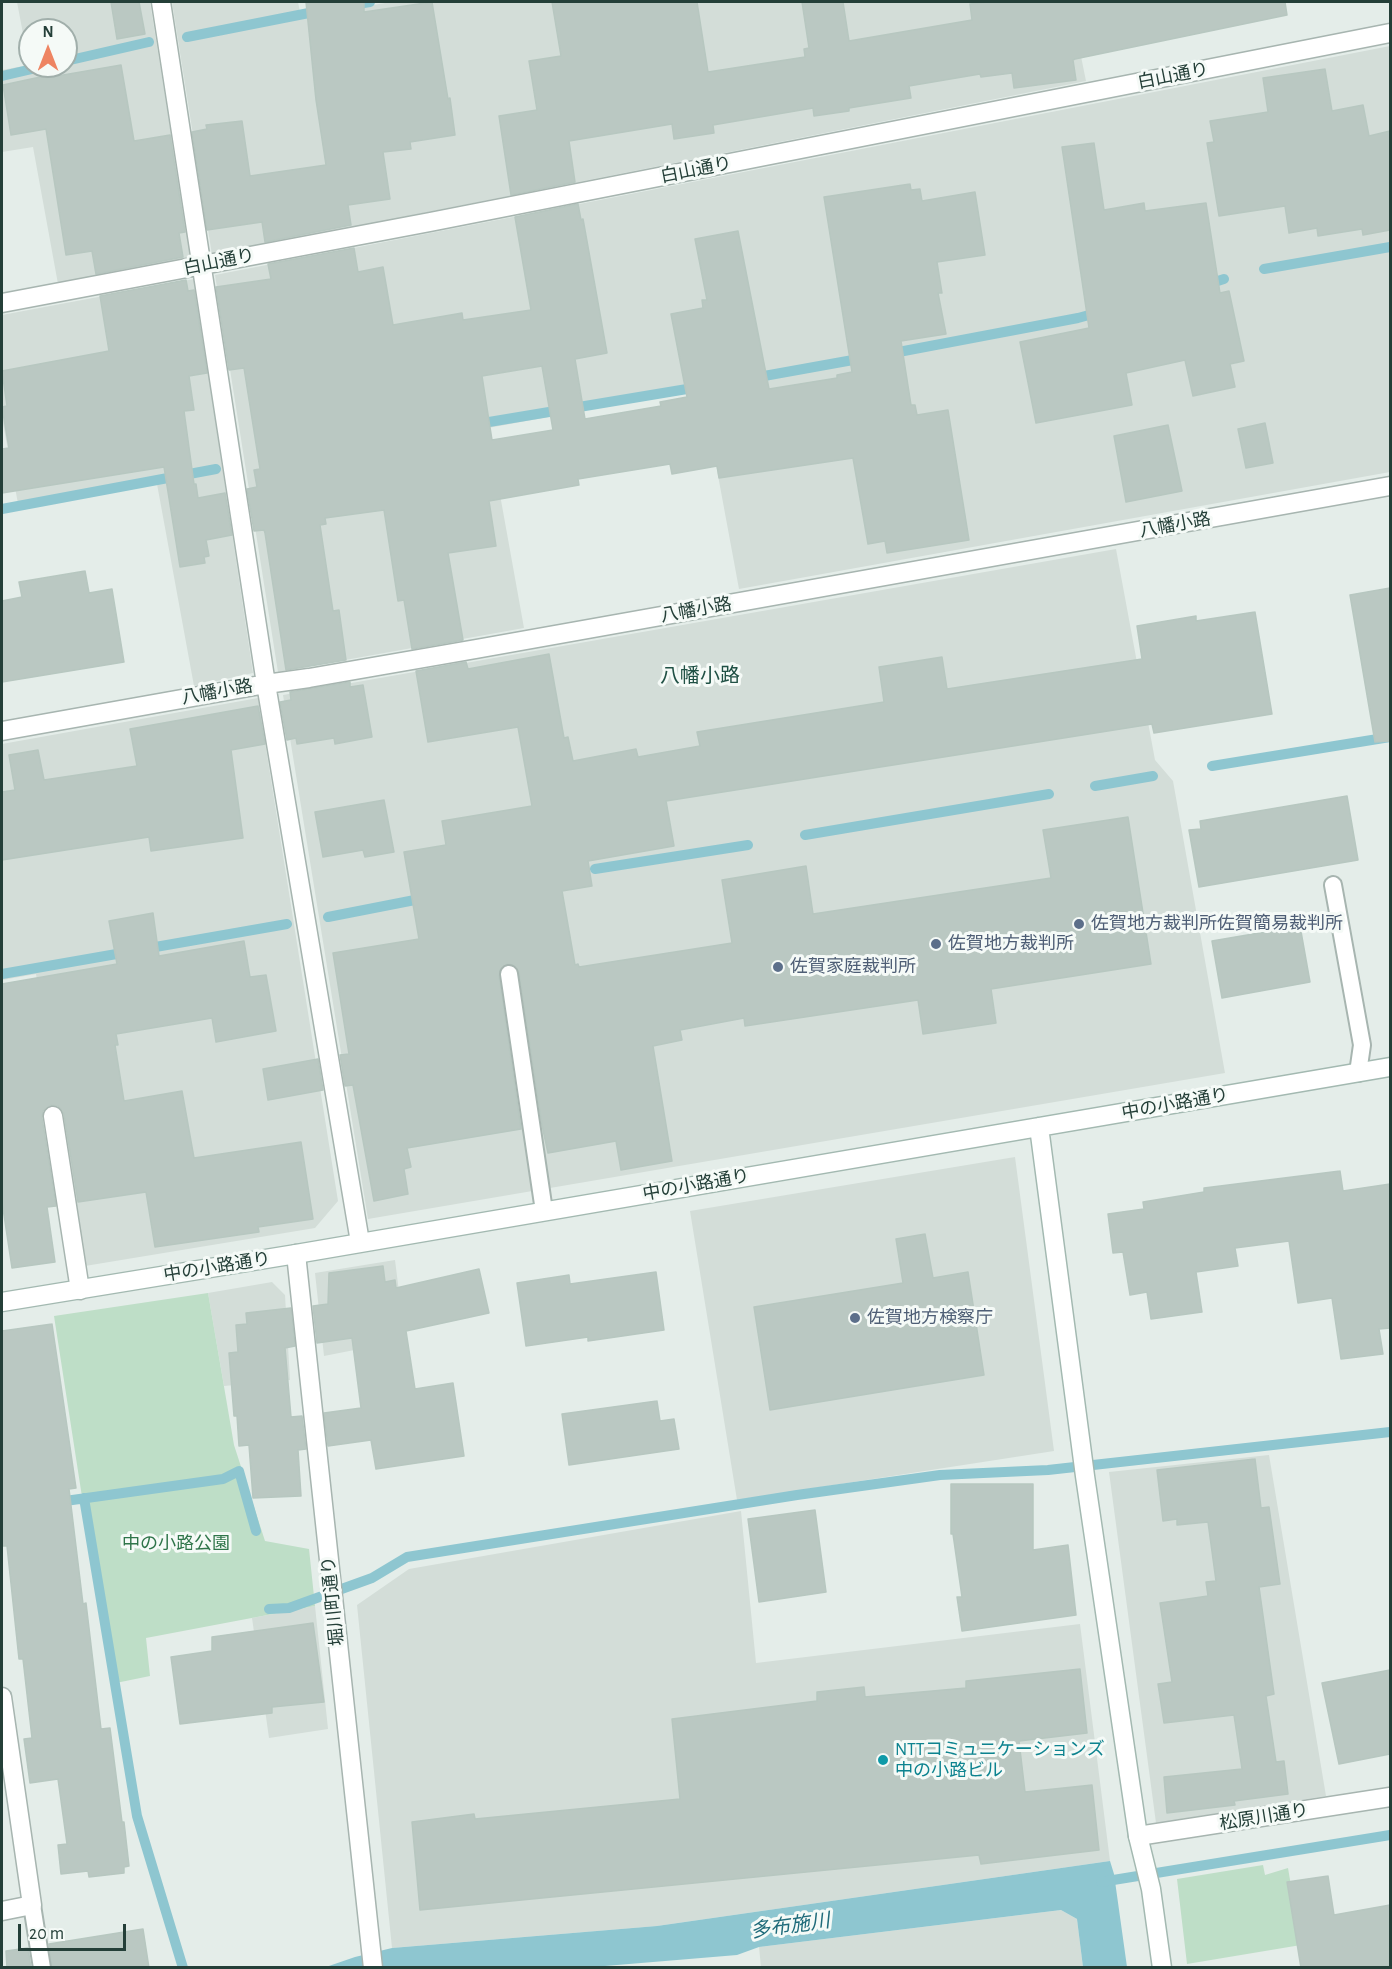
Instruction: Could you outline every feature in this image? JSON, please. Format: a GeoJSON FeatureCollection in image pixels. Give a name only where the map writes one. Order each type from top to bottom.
{"type":"FeatureCollection","features":[{"type":"Feature","properties":{"kind":"street"},"geometry":{"type":"LineString","coordinates":[[161,2],[266,684],[360,1242]]}},
{"type":"Feature","properties":{"kind":"street","name":"白山通り"},"geometry":{"type":"LineString","coordinates":[[2,303],[442,220],[1390,33]]}},
{"type":"Feature","properties":{"kind":"street","name":"八幡小路"},"geometry":{"type":"LineString","coordinates":[[2,731],[1390,486]]}},
{"type":"Feature","properties":{"kind":"street","name":"中の小路通り"},"geometry":{"type":"LineString","coordinates":[[2,1302],[1390,1067]]}},
{"type":"Feature","properties":{"kind":"street"},"geometry":{"type":"LineString","coordinates":[[53,1116],[80,1290]]}},
{"type":"Feature","properties":{"kind":"street"},"geometry":{"type":"LineString","coordinates":[[1039,1127],[1085,1476],[1162,1968]]}},
{"type":"Feature","properties":{"kind":"street","name":"堀川町通り"},"geometry":{"type":"LineString","coordinates":[[296,1254],[373,1968]]}},
{"type":"Feature","properties":{"kind":"street"},"geometry":{"type":"LineString","coordinates":[[2,1697],[32,1905],[2,1911]]}},
{"type":"Feature","properties":{"kind":"street","name":"松原川通り"},"geometry":{"type":"LineString","coordinates":[[1141,1844],[1390,1797]]}},
{"type":"Feature","properties":{"kind":"lane"},"geometry":{"type":"LineString","coordinates":[[1333,885],[1362,1045],[1358,1073]]}},
{"type":"Feature","properties":{"kind":"lane"},"geometry":{"type":"LineString","coordinates":[[509,974],[544,1211]]}},
{"type":"Feature","properties":{"kind":"lane"},"geometry":{"type":"LineString","coordinates":[[32,1905],[42,1968]]}},
{"type":"Feature","properties":{"kind":"shaded area"},"geometry":{"type":"Polygon","coordinates":[[[17,2],[150,2],[191,260],[58,284],[33,147],[2,152],[2,70],[18,67],[18,78],[78,78],[78,18],[20,18],[17,2]]]}},
{"type":"Feature","properties":{"kind":"shaded area"},"geometry":{"type":"Polygon","coordinates":[[[172,2],[298,2],[301,17],[391,2],[1070,2],[1086,81],[212,255],[172,2]]]}},
{"type":"Feature","properties":{"kind":"shaded area"},"geometry":{"type":"Polygon","coordinates":[[[1390,46],[1390,472],[739,589],[702,389],[488,428],[524,628],[278,672],[215,275],[1390,46]]]}},
{"type":"Feature","properties":{"kind":"shaded area"},"geometry":{"type":"Polygon","coordinates":[[[194,279],[253,673],[194,686],[157,484],[19,509],[2,418],[2,315],[194,279]]]}},
{"type":"Feature","properties":{"kind":"shaded area"},"geometry":{"type":"Polygon","coordinates":[[[1116,549],[1155,760],[1173,781],[1225,1073],[368,1219],[283,695],[1116,549]]]}},
{"type":"Feature","properties":{"kind":"shaded area"},"geometry":{"type":"Polygon","coordinates":[[[258,698],[338,1201],[315,1228],[85,1266],[36,974],[2,980],[2,744],[258,698]]]}},
{"type":"Feature","properties":{"kind":"shaded area"},"geometry":{"type":"Polygon","coordinates":[[[1015,1157],[1054,1451],[737,1500],[690,1211],[1015,1157]]]}},
{"type":"Feature","properties":{"kind":"shaded area"},"geometry":{"type":"Polygon","coordinates":[[[395,1260],[405,1340],[324,1356],[315,1273],[395,1260]]]}},
{"type":"Feature","properties":{"kind":"shaded area"},"geometry":{"type":"Polygon","coordinates":[[[272,1282],[285,1295],[290,1380],[224,1386],[208,1293],[272,1282]]]}},
{"type":"Feature","properties":{"kind":"shaded area"},"geometry":{"type":"Polygon","coordinates":[[[1269,1455],[1326,1796],[1156,1823],[1109,1472],[1269,1455]]]}},
{"type":"Feature","properties":{"kind":"shaded area"},"geometry":{"type":"Polygon","coordinates":[[[741,1511],[756,1663],[1080,1624],[1110,1861],[657,1926],[392,1948],[357,1605],[409,1569],[741,1511]]]}},
{"type":"Feature","properties":{"kind":"shaded area"},"geometry":{"type":"Polygon","coordinates":[[[315,1606],[328,1729],[269,1738],[252,1618],[315,1606]]]}},
{"type":"Feature","properties":{"kind":"shaded area"},"geometry":{"type":"Polygon","coordinates":[[[1061,1910],[1077,1919],[1083,1967],[761,1967],[759,1947],[1061,1910]]]}},
{"type":"Feature","properties":{"kind":"green space","name":"中の小路公園"},"geometry":{"type":"Polygon","coordinates":[[[208,1293],[234,1445],[265,1541],[309,1549],[315,1606],[146,1638],[150,1676],[111,1684],[54,1316],[208,1293]]]}},
{"type":"Feature","properties":{"kind":"green space"},"geometry":{"type":"Polygon","coordinates":[[[1263,1865],[1265,1875],[1288,1868],[1301,1945],[1187,1964],[1177,1879],[1263,1865]]]}},
{"type":"Feature","properties":{"kind":"water","name":"多布施川"},"geometry":{"type":"Polygon","coordinates":[[[1110,1861],[1114,1874],[1127,1967],[1083,1967],[1077,1919],[1061,1910],[759,1947],[737,1955],[593,1967],[323,1968],[392,1948],[657,1926],[1110,1861]]]}},
{"type":"Feature","properties":{"kind":"building"},"geometry":{"type":"Polygon","coordinates":[[[111,2],[139,2],[145,34],[117,39],[111,2]]]}},
{"type":"Feature","properties":{"kind":"building"},"geometry":{"type":"Polygon","coordinates":[[[306,2],[364,2],[364,12],[432,2],[455,135],[410,142],[411,149],[383,152],[390,199],[348,205],[351,225],[265,242],[262,222],[207,230],[192,132],[207,129],[206,125],[242,121],[250,176],[326,165],[316,100],[306,2]]]}},
{"type":"Feature","properties":{"kind":"building"},"geometry":{"type":"Polygon","coordinates":[[[552,2],[697,2],[708,72],[805,57],[804,49],[809,48],[802,2],[843,2],[849,41],[972,20],[970,4],[987,2],[1285,2],[1287,15],[1075,59],[1073,60],[1076,80],[1014,88],[1012,73],[981,77],[980,74],[909,86],[911,98],[849,108],[849,111],[814,116],[813,108],[713,125],[714,133],[674,139],[672,124],[569,141],[575,182],[511,195],[499,116],[537,110],[529,61],[561,56],[552,2]]]}},
{"type":"Feature","properties":{"kind":"building"},"geometry":{"type":"Polygon","coordinates":[[[121,65],[134,141],[170,135],[185,232],[179,233],[183,257],[96,274],[92,251],[66,255],[46,129],[11,135],[3,85],[36,78],[78,78],[78,72],[121,65]]]}},
{"type":"Feature","properties":{"kind":"building"},"geometry":{"type":"Polygon","coordinates":[[[1325,69],[1332,111],[1363,105],[1369,136],[1390,131],[1390,230],[1363,235],[1362,229],[1318,236],[1317,228],[1289,233],[1285,206],[1219,216],[1207,143],[1214,142],[1210,121],[1268,112],[1263,78],[1325,69]]]}},
{"type":"Feature","properties":{"kind":"building"},"geometry":{"type":"Polygon","coordinates":[[[1094,143],[1104,210],[1144,203],[1145,211],[1206,203],[1220,293],[1229,291],[1244,361],[1230,364],[1235,387],[1193,396],[1185,360],[1126,373],[1132,405],[1036,423],[1020,342],[1089,328],[1062,147],[1094,143]]]}},
{"type":"Feature","properties":{"kind":"building"},"geometry":{"type":"Polygon","coordinates":[[[910,184],[911,190],[920,189],[922,201],[975,192],[985,255],[937,262],[942,293],[938,293],[946,334],[901,341],[911,405],[915,405],[917,415],[948,410],[969,540],[887,553],[885,541],[868,544],[853,458],[719,478],[717,466],[672,474],[670,464],[578,479],[579,485],[489,501],[496,546],[448,553],[463,640],[412,649],[404,600],[398,601],[384,510],[325,518],[326,524],[320,525],[333,611],[339,610],[346,660],[286,670],[265,533],[264,530],[254,531],[247,489],[257,487],[254,470],[260,469],[244,368],[229,370],[216,287],[271,279],[268,264],[354,248],[358,272],[383,267],[393,325],[462,313],[463,320],[531,310],[515,217],[578,204],[581,220],[583,219],[607,353],[575,359],[585,419],[661,406],[660,402],[687,397],[671,314],[703,308],[702,300],[707,300],[695,239],[738,231],[769,389],[837,378],[837,375],[852,372],[824,197],[910,184]],[[542,366],[482,376],[492,440],[553,430],[542,366]]]}},
{"type":"Feature","properties":{"kind":"building"},"geometry":{"type":"Polygon","coordinates":[[[186,280],[188,291],[194,290],[207,373],[189,376],[194,410],[184,411],[194,484],[196,484],[198,498],[225,493],[232,535],[206,540],[209,556],[204,557],[205,563],[180,567],[164,467],[2,493],[2,449],[9,448],[2,407],[7,406],[2,371],[109,351],[100,296],[186,280]]]}},
{"type":"Feature","properties":{"kind":"building"},"geometry":{"type":"Polygon","coordinates":[[[1265,423],[1273,463],[1246,468],[1238,429],[1265,423]]]}},
{"type":"Feature","properties":{"kind":"building"},"geometry":{"type":"Polygon","coordinates":[[[1168,425],[1182,491],[1126,502],[1114,436],[1168,425]]]}},
{"type":"Feature","properties":{"kind":"building"},"geometry":{"type":"Polygon","coordinates":[[[85,571],[89,593],[112,589],[124,662],[2,682],[2,601],[22,597],[19,582],[85,571]]]}},
{"type":"Feature","properties":{"kind":"building"},"geometry":{"type":"Polygon","coordinates":[[[1390,588],[1390,741],[1375,742],[1350,595],[1390,588]]]}},
{"type":"Feature","properties":{"kind":"building"},"geometry":{"type":"Polygon","coordinates":[[[1255,612],[1272,714],[1154,733],[1152,724],[666,801],[674,846],[588,861],[592,886],[562,891],[575,965],[578,964],[579,967],[732,943],[722,880],[806,866],[813,914],[1051,878],[1043,830],[1128,817],[1151,964],[991,989],[996,1023],[923,1034],[918,1000],[745,1026],[744,1018],[680,1030],[682,1040],[653,1046],[672,1161],[621,1170],[616,1141],[548,1153],[519,972],[513,965],[507,964],[500,970],[499,976],[521,1129],[407,1148],[411,1167],[404,1169],[408,1194],[374,1201],[353,1085],[345,1086],[340,1055],[349,1054],[333,953],[419,939],[404,852],[446,845],[442,821],[532,806],[518,727],[428,742],[416,671],[466,662],[468,669],[549,654],[564,738],[568,737],[573,761],[636,749],[638,757],[700,746],[697,732],[884,702],[879,667],[942,657],[947,689],[1142,659],[1137,626],[1196,616],[1196,621],[1255,612]]]}},
{"type":"Feature","properties":{"kind":"building"},"geometry":{"type":"Polygon","coordinates":[[[350,682],[350,687],[363,685],[372,737],[335,744],[334,738],[297,744],[296,738],[287,740],[280,702],[291,700],[290,692],[350,682]]]}},
{"type":"Feature","properties":{"kind":"building"},"geometry":{"type":"Polygon","coordinates":[[[258,706],[265,744],[231,750],[243,838],[151,851],[149,837],[2,860],[2,792],[15,790],[9,755],[38,750],[44,780],[137,766],[130,729],[258,706]]]}},
{"type":"Feature","properties":{"kind":"building"},"geometry":{"type":"Polygon","coordinates":[[[1347,796],[1358,860],[1199,887],[1189,830],[1201,829],[1200,821],[1347,796]]]}},
{"type":"Feature","properties":{"kind":"building"},"geometry":{"type":"Polygon","coordinates":[[[384,800],[394,852],[365,857],[363,850],[323,857],[315,812],[384,800]]]}},
{"type":"Feature","properties":{"kind":"building"},"geometry":{"type":"Polygon","coordinates":[[[153,913],[159,956],[244,941],[250,977],[266,975],[276,1031],[216,1042],[212,1018],[116,1034],[118,1045],[115,1045],[124,1101],[182,1091],[194,1158],[301,1142],[313,1219],[258,1227],[259,1232],[155,1247],[146,1192],[78,1202],[64,1114],[58,1106],[51,1105],[43,1111],[42,1118],[56,1206],[47,1207],[55,1262],[12,1268],[2,1202],[2,984],[117,964],[109,921],[153,913]]]}},
{"type":"Feature","properties":{"kind":"building"},"geometry":{"type":"Polygon","coordinates":[[[1300,926],[1310,982],[1222,998],[1212,941],[1300,926]]]}},
{"type":"Feature","properties":{"kind":"building"},"geometry":{"type":"Polygon","coordinates":[[[318,1059],[323,1090],[268,1100],[263,1069],[318,1059]]]}},
{"type":"Feature","properties":{"kind":"building"},"geometry":{"type":"Polygon","coordinates":[[[1340,1171],[1343,1191],[1390,1184],[1390,1328],[1379,1329],[1383,1354],[1341,1359],[1332,1298],[1298,1303],[1289,1241],[1235,1248],[1238,1266],[1196,1272],[1202,1312],[1151,1319],[1147,1292],[1130,1295],[1123,1252],[1113,1253],[1108,1214],[1144,1209],[1143,1202],[1204,1192],[1204,1188],[1340,1171]]]}},
{"type":"Feature","properties":{"kind":"building"},"geometry":{"type":"Polygon","coordinates":[[[925,1234],[933,1278],[968,1272],[984,1375],[770,1410],[754,1307],[903,1283],[896,1239],[925,1234]]]}},
{"type":"Feature","properties":{"kind":"building"},"geometry":{"type":"Polygon","coordinates":[[[383,1266],[385,1282],[395,1280],[396,1288],[479,1269],[489,1313],[406,1331],[415,1389],[453,1383],[464,1456],[376,1469],[371,1440],[328,1446],[324,1413],[361,1408],[352,1338],[317,1343],[313,1306],[328,1304],[329,1273],[383,1266]]]}},
{"type":"Feature","properties":{"kind":"building"},"geometry":{"type":"Polygon","coordinates":[[[656,1272],[664,1330],[588,1341],[588,1337],[526,1346],[517,1283],[569,1275],[570,1284],[656,1272]]]}},
{"type":"Feature","properties":{"kind":"building"},"geometry":{"type":"Polygon","coordinates":[[[291,1308],[295,1346],[285,1348],[291,1417],[302,1416],[306,1449],[298,1450],[301,1496],[253,1498],[249,1445],[239,1446],[237,1416],[234,1416],[229,1353],[238,1352],[236,1325],[247,1324],[246,1313],[291,1308]]]}},
{"type":"Feature","properties":{"kind":"building"},"geometry":{"type":"Polygon","coordinates":[[[52,1324],[76,1488],[69,1489],[83,1604],[86,1603],[101,1729],[110,1728],[129,1866],[124,1867],[124,1873],[89,1877],[88,1871],[61,1874],[58,1845],[67,1844],[58,1779],[30,1783],[24,1739],[32,1738],[23,1659],[19,1659],[7,1546],[2,1546],[2,1331],[52,1324]]]}},
{"type":"Feature","properties":{"kind":"building"},"geometry":{"type":"Polygon","coordinates":[[[657,1401],[660,1421],[674,1419],[679,1449],[569,1465],[562,1414],[657,1401]]]}},
{"type":"Feature","properties":{"kind":"building"},"geometry":{"type":"Polygon","coordinates":[[[1255,1459],[1261,1508],[1269,1507],[1280,1584],[1259,1587],[1274,1694],[1266,1696],[1276,1762],[1284,1761],[1288,1794],[1234,1801],[1235,1805],[1167,1813],[1164,1777],[1242,1769],[1234,1715],[1164,1723],[1158,1684],[1172,1682],[1160,1603],[1208,1596],[1206,1582],[1216,1581],[1208,1522],[1177,1525],[1177,1519],[1163,1521],[1157,1470],[1255,1459]]]}},
{"type":"Feature","properties":{"kind":"building"},"geometry":{"type":"Polygon","coordinates":[[[951,1484],[1033,1484],[1033,1550],[1068,1545],[1076,1615],[962,1631],[957,1597],[962,1597],[953,1534],[951,1534],[951,1484]]]}},
{"type":"Feature","properties":{"kind":"building"},"geometry":{"type":"Polygon","coordinates":[[[815,1510],[826,1592],[759,1602],[748,1519],[815,1510]]]}},
{"type":"Feature","properties":{"kind":"building"},"geometry":{"type":"Polygon","coordinates":[[[313,1623],[324,1702],[272,1707],[272,1713],[180,1724],[171,1657],[212,1651],[212,1637],[313,1623]]]}},
{"type":"Feature","properties":{"kind":"building","name":"NTTコミュニケーションズ 中の小路ビル"},"geometry":{"type":"Polygon","coordinates":[[[1080,1669],[1087,1733],[1019,1741],[1025,1792],[1092,1785],[1099,1850],[981,1864],[979,1855],[420,1910],[412,1822],[474,1814],[475,1819],[680,1799],[672,1719],[817,1701],[817,1692],[864,1687],[865,1697],[966,1688],[966,1681],[1080,1669]]]}},
{"type":"Feature","properties":{"kind":"building"},"geometry":{"type":"Polygon","coordinates":[[[1390,1670],[1390,1754],[1339,1764],[1322,1683],[1390,1670]]]}},
{"type":"Feature","properties":{"kind":"building"},"geometry":{"type":"Polygon","coordinates":[[[1328,1876],[1334,1915],[1390,1905],[1390,1968],[1301,1968],[1287,1882],[1328,1876]]]}},
{"type":"Feature","properties":{"kind":"building"},"geometry":{"type":"Polygon","coordinates":[[[143,1929],[149,1968],[52,1968],[49,1944],[143,1929]]]}},
{"type":"Feature","properties":{"kind":"building"},"geometry":{"type":"Polygon","coordinates":[[[28,1948],[31,1968],[7,1968],[6,1951],[28,1948]]]}},
{"type":"Feature","properties":{"kind":"waterway"},"geometry":{"type":"LineString","coordinates":[[352,5],[370,2]]}},
{"type":"Feature","properties":{"kind":"waterway"},"geometry":{"type":"LineString","coordinates":[[187,37],[319,11]]}},
{"type":"Feature","properties":{"kind":"waterway"},"geometry":{"type":"LineString","coordinates":[[78,58],[149,42]]}},
{"type":"Feature","properties":{"kind":"waterway"},"geometry":{"type":"LineString","coordinates":[[2,76],[18,72]]}},
{"type":"Feature","properties":{"kind":"waterway"},"geometry":{"type":"LineString","coordinates":[[1264,269],[1390,247]]}},
{"type":"Feature","properties":{"kind":"waterway"},"geometry":{"type":"LineString","coordinates":[[1205,285],[1224,279]]}},
{"type":"Feature","properties":{"kind":"waterway"},"geometry":{"type":"LineString","coordinates":[[888,354],[1100,312]]}},
{"type":"Feature","properties":{"kind":"waterway"},"geometry":{"type":"LineString","coordinates":[[753,378],[864,358]]}},
{"type":"Feature","properties":{"kind":"waterway"},"geometry":{"type":"LineString","coordinates":[[477,424],[699,387]]}},
{"type":"Feature","properties":{"kind":"waterway"},"geometry":{"type":"LineString","coordinates":[[2,509],[216,469]]}},
{"type":"Feature","properties":{"kind":"waterway"},"geometry":{"type":"LineString","coordinates":[[1212,766],[1390,737]]}},
{"type":"Feature","properties":{"kind":"waterway"},"geometry":{"type":"LineString","coordinates":[[1095,786],[1153,776]]}},
{"type":"Feature","properties":{"kind":"waterway"},"geometry":{"type":"LineString","coordinates":[[805,835],[1049,794]]}},
{"type":"Feature","properties":{"kind":"waterway"},"geometry":{"type":"LineString","coordinates":[[595,869],[748,845]]}},
{"type":"Feature","properties":{"kind":"waterway"},"geometry":{"type":"LineString","coordinates":[[328,917],[425,898]]}},
{"type":"Feature","properties":{"kind":"waterway"},"geometry":{"type":"LineString","coordinates":[[144,949],[287,924]]}},
{"type":"Feature","properties":{"kind":"waterway"},"geometry":{"type":"LineString","coordinates":[[2,974],[128,952]]}},
{"type":"Feature","properties":{"kind":"waterway"},"geometry":{"type":"LineString","coordinates":[[269,1609],[289,1608],[372,1578],[407,1557],[797,1495],[940,1475],[1048,1470],[1390,1432]]}},
{"type":"Feature","properties":{"kind":"waterway"},"geometry":{"type":"LineString","coordinates":[[58,1502],[223,1479],[239,1471],[256,1531]]}},
{"type":"Feature","properties":{"kind":"waterway"},"geometry":{"type":"LineString","coordinates":[[84,1498],[137,1816],[183,1968]]}},
{"type":"Feature","properties":{"kind":"waterway"},"geometry":{"type":"LineString","coordinates":[[1101,1882],[1390,1835]]}},
{"type":"Feature","properties":{"kind":"place","name":"佐賀地方裁判所佐賀簡易裁判所"},"geometry":{"type":"Point","coordinates":[1079,924]}},
{"type":"Feature","properties":{"kind":"place","name":"佐賀地方裁判所"},"geometry":{"type":"Point","coordinates":[936,944]}},
{"type":"Feature","properties":{"kind":"place","name":"佐賀家庭裁判所"},"geometry":{"type":"Point","coordinates":[778,967]}},
{"type":"Feature","properties":{"kind":"place","name":"佐賀地方検察庁"},"geometry":{"type":"Point","coordinates":[855,1318]}},
{"type":"Feature","properties":{"kind":"place","name":"NTTコミュニケーションズ 中の小路ビル"},"geometry":{"type":"Point","coordinates":[883,1760]}},
{"type":"Feature","properties":{"kind":"district","name":"八幡小路"},"geometry":{"type":"Point","coordinates":[700,676]}}]}
